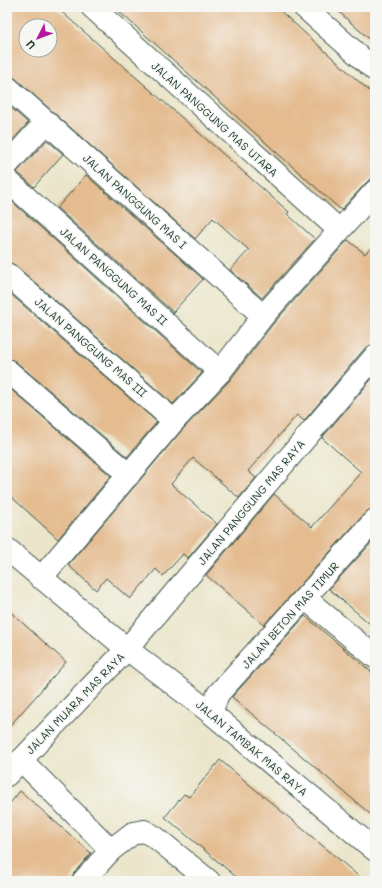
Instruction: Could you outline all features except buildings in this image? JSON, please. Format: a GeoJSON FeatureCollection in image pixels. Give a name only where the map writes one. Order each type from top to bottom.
{"type":"FeatureCollection","features":[{"type":"Feature","properties":{"kind":"street","name":"JALAN PANGGUNG MAS UTARA"},"geometry":{"type":"LineString","coordinates":[[92,7],[339,230]]}},
{"type":"Feature","properties":{"kind":"street"},"geometry":{"type":"LineString","coordinates":[[304,7],[375,70]]}},
{"type":"Feature","properties":{"kind":"street","name":"JALAN PANGGUNG MAS I"},"geometry":{"type":"LineString","coordinates":[[7,87],[263,316]]}},
{"type":"Feature","properties":{"kind":"street"},"geometry":{"type":"LineString","coordinates":[[7,165],[46,122]]}},
{"type":"Feature","properties":{"kind":"street","name":"JALAN PANGGUNG MAS II"},"geometry":{"type":"LineString","coordinates":[[7,180],[220,372]]}},
{"type":"Feature","properties":{"kind":"street"},"geometry":{"type":"LineString","coordinates":[[41,578],[174,421],[220,372],[263,316],[339,230],[375,192]]}},
{"type":"Feature","properties":{"kind":"street","name":"JALAN PANGGUNG MAS III"},"geometry":{"type":"LineString","coordinates":[[7,274],[174,421]]}},
{"type":"Feature","properties":{"kind":"street","name":"JALAN PANGGUNG MAS RAYA"},"geometry":{"type":"LineString","coordinates":[[127,648],[375,356]]}},
{"type":"Feature","properties":{"kind":"street"},"geometry":{"type":"LineString","coordinates":[[7,370],[129,475]]}},
{"type":"Feature","properties":{"kind":"street","name":"JALAN BETON MAS TIMUR"},"geometry":{"type":"LineString","coordinates":[[211,713],[218,694],[375,520]]}},
{"type":"Feature","properties":{"kind":"street","name":"JALAN TAMBAK MAS RAYA"},"geometry":{"type":"LineString","coordinates":[[7,548],[41,578],[127,648],[211,713],[375,850]]}},
{"type":"Feature","properties":{"kind":"street"},"geometry":{"type":"LineString","coordinates":[[305,598],[375,657]]}},
{"type":"Feature","properties":{"kind":"street","name":"JALAN MUARA MAS RAYA"},"geometry":{"type":"LineString","coordinates":[[14,768],[127,648]]}},
{"type":"Feature","properties":{"kind":"street"},"geometry":{"type":"LineString","coordinates":[[14,768],[111,850]]}},
{"type":"Feature","properties":{"kind":"street"},"geometry":{"type":"LineString","coordinates":[[83,881],[111,850],[133,833],[144,831],[155,837],[209,881]]}}]}
